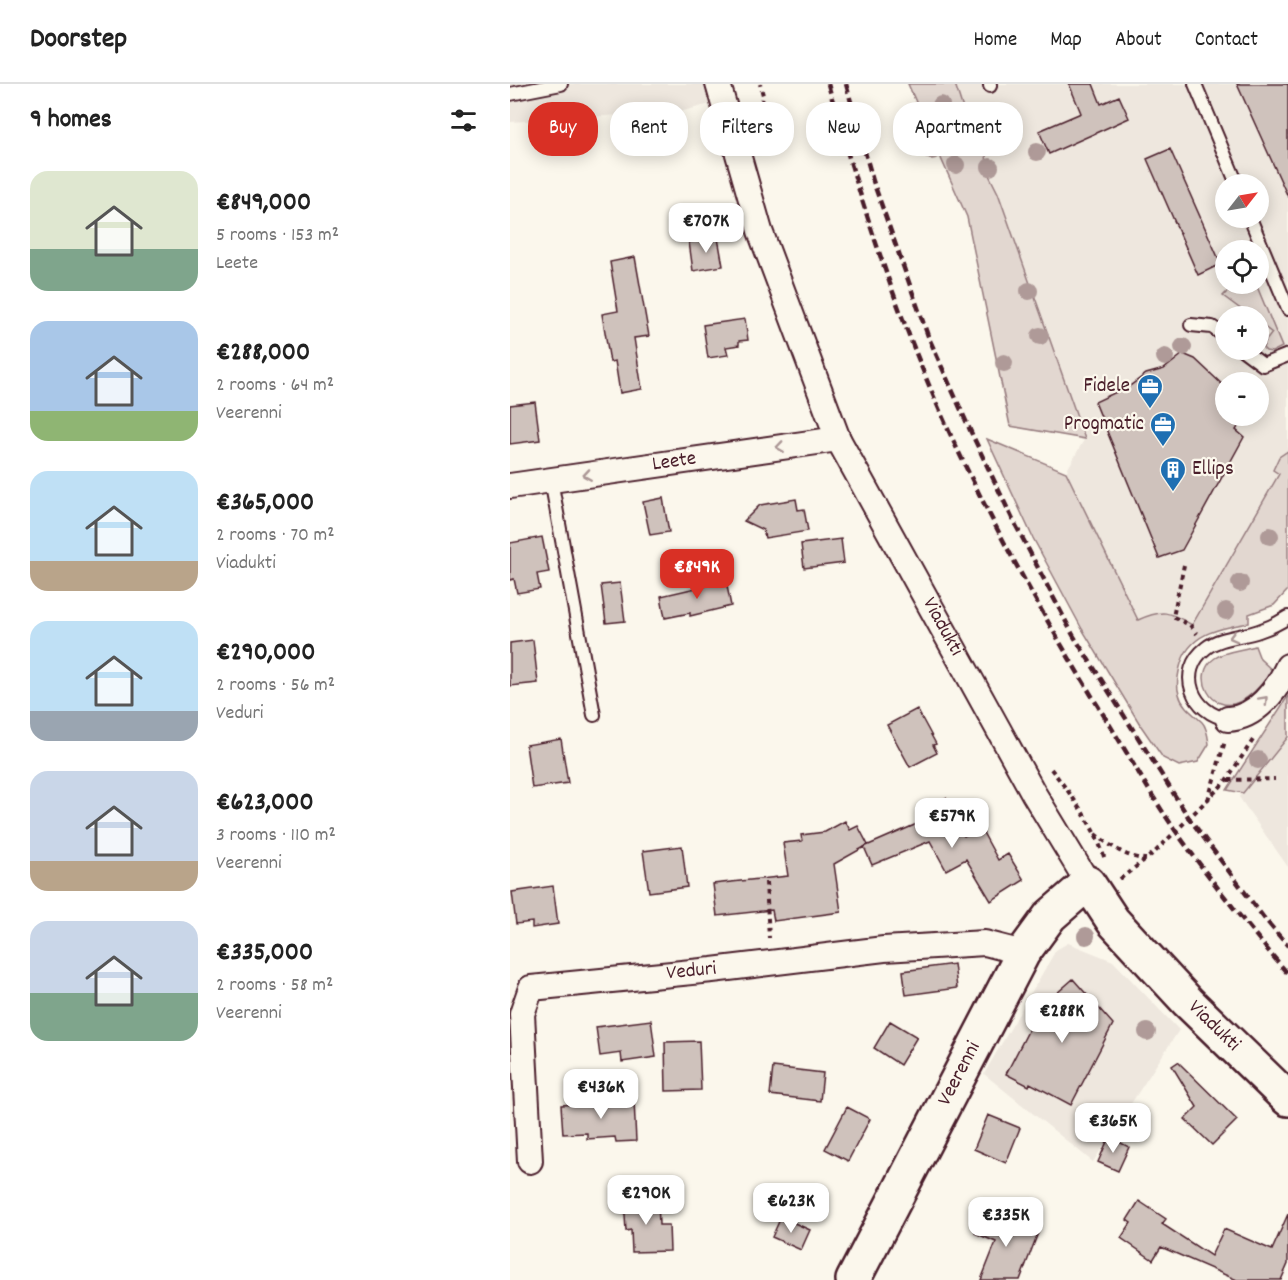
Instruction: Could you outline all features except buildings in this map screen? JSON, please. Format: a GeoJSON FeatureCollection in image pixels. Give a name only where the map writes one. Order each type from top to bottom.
{"type":"FeatureCollection","features":[{"type":"Feature","properties":{"kind":"street","name":"Viadukti"},"geometry":{"type":"LineString","coordinates":[[718,84],[760,231],[838,439],[1034,794],[1100,884],[1113,921],[1188,1002],[1288,1099]]}},
{"type":"Feature","properties":{"kind":"street","name":"Leete"},"geometry":{"type":"LineString","coordinates":[[510,486],[838,439]]}},
{"type":"Feature","properties":{"kind":"street"},"geometry":{"type":"LineString","coordinates":[[1228,719],[1237,719],[1253,712],[1271,693],[1288,666]]}},
{"type":"Feature","properties":{"kind":"street","name":"Veerenni"},"geometry":{"type":"LineString","coordinates":[[854,1280],[1023,953],[1050,916],[1100,884]]}},
{"type":"Feature","properties":{"kind":"street","name":"Veduri"},"geometry":{"type":"LineString","coordinates":[[530,1161],[522,1014],[531,988],[712,970],[884,949],[985,943],[1023,953]]}},
{"type":"Feature","properties":{"kind":"lane"},"geometry":{"type":"LineString","coordinates":[[510,94],[561,84]]}},
{"type":"Feature","properties":{"kind":"lane"},"geometry":{"type":"LineString","coordinates":[[1195,84],[1233,174]]}},
{"type":"Feature","properties":{"kind":"lane"},"geometry":{"type":"LineString","coordinates":[[1254,228],[1288,309]]}},
{"type":"Feature","properties":{"kind":"lane"},"geometry":{"type":"LineString","coordinates":[[1191,325],[1215,329]]}},
{"type":"Feature","properties":{"kind":"lane"},"geometry":{"type":"LineString","coordinates":[[1256,360],[1263,365],[1288,355]]}},
{"type":"Feature","properties":{"kind":"lane"},"geometry":{"type":"LineString","coordinates":[[551,480],[594,715]]}},
{"type":"Feature","properties":{"kind":"lane"},"geometry":{"type":"LineString","coordinates":[[1228,719],[1219,718],[1203,709],[1192,691],[1190,677],[1198,656],[1207,647],[1217,642],[1259,631],[1288,617]]}},
{"type":"Feature","properties":{"kind":"path"},"geometry":{"type":"LineString","coordinates":[[1184,565],[1173,617],[1190,625]]}},
{"type":"Feature","properties":{"kind":"path"},"geometry":{"type":"LineString","coordinates":[[1207,801],[1224,744],[1228,719]]}},
{"type":"Feature","properties":{"kind":"path"},"geometry":{"type":"LineString","coordinates":[[1100,884],[1146,859],[1207,801],[1227,780],[1262,728]]}},
{"type":"Feature","properties":{"kind":"path"},"geometry":{"type":"LineString","coordinates":[[1227,780],[1275,779]]}},
{"type":"Feature","properties":{"kind":"path"},"geometry":{"type":"LineString","coordinates":[[1095,834],[1116,849],[1135,858],[1146,859]]}},
{"type":"Feature","properties":{"kind":"path"},"geometry":{"type":"LineString","coordinates":[[766,882],[769,942]]}},
{"type":"Feature","properties":{"kind":"shaded area"},"geometry":{"type":"Polygon","coordinates":[[[510,84],[734,84],[734,98],[718,102],[700,102],[700,107],[688,110],[688,102],[610,102],[610,116],[598,116],[598,102],[528,102],[528,121],[510,122],[510,84]]]}},
{"type":"Feature","properties":{"kind":"shaded area"},"geometry":{"type":"Polygon","coordinates":[[[908,84],[955,84],[961,102],[916,102],[908,84]]]}},
{"type":"Feature","properties":{"kind":"shaded area"},"geometry":{"type":"Polygon","coordinates":[[[955,84],[1288,84],[1288,451],[1279,457],[1279,474],[1192,625],[1177,616],[1138,620],[1066,472],[1085,438],[998,193],[989,175],[986,156],[1023,156],[1023,102],[961,102],[955,84]]]}},
{"type":"Feature","properties":{"kind":"shaded area"},"geometry":{"type":"Polygon","coordinates":[[[940,156],[986,156],[989,175],[998,193],[1085,439],[1010,426],[967,217],[940,156]]]}},
{"type":"Feature","properties":{"kind":"shaded area"},"geometry":{"type":"Polygon","coordinates":[[[1225,294],[1260,294],[1265,306],[1236,306],[1223,296],[1225,294]]]}},
{"type":"Feature","properties":{"kind":"shaded area"},"geometry":{"type":"Polygon","coordinates":[[[1269,316],[1282,347],[1272,352],[1269,352],[1269,337],[1272,333],[1269,331],[1269,316]]]}},
{"type":"Feature","properties":{"kind":"shaded area"},"geometry":{"type":"Polygon","coordinates":[[[987,439],[1066,472],[1138,620],[1153,614],[1165,613],[1192,625],[1279,474],[1273,470],[1279,457],[1288,451],[1288,590],[1274,605],[1249,614],[1249,623],[1217,630],[1198,639],[1190,646],[1180,667],[1177,684],[1181,699],[1204,724],[1208,735],[1209,744],[1198,762],[1179,766],[1163,758],[1141,726],[1082,629],[1033,538],[987,439]]]}},
{"type":"Feature","properties":{"kind":"shaded area"},"geometry":{"type":"Polygon","coordinates":[[[1255,646],[1260,659],[1273,671],[1244,699],[1229,705],[1220,703],[1213,698],[1204,683],[1204,674],[1208,665],[1219,656],[1255,646]]]}},
{"type":"Feature","properties":{"kind":"shaded area"},"geometry":{"type":"Polygon","coordinates":[[[1288,696],[1288,737],[1243,793],[1227,790],[1288,696]]]}},
{"type":"Feature","properties":{"kind":"shaded area"},"geometry":{"type":"Polygon","coordinates":[[[1288,713],[1288,867],[1239,797],[1288,713]]]}},
{"type":"Feature","properties":{"kind":"shaded area"},"geometry":{"type":"Polygon","coordinates":[[[1068,943],[1113,961],[1179,1030],[1093,1162],[984,1074],[1056,950],[1068,943]]]}},
{"type":"Feature","properties":{"kind":"railway"},"geometry":{"type":"LineString","coordinates":[[828,84],[868,219],[915,351],[952,438],[1008,549],[1089,692],[1158,805],[1188,849],[1288,974]]}},
{"type":"Feature","properties":{"kind":"railway"},"geometry":{"type":"LineString","coordinates":[[846,84],[873,181],[928,336],[1012,518],[1073,635],[1189,818],[1264,918],[1288,946]]}},
{"type":"Feature","properties":{"kind":"place","name":"Fidele"},"geometry":{"type":"Point","coordinates":[1150,410]}},
{"type":"Feature","properties":{"kind":"place","name":"Progmatic"},"geometry":{"type":"Point","coordinates":[1163,448]}},
{"type":"Feature","properties":{"kind":"place","name":"Ellips"},"geometry":{"type":"Point","coordinates":[1173,493]}}]}
